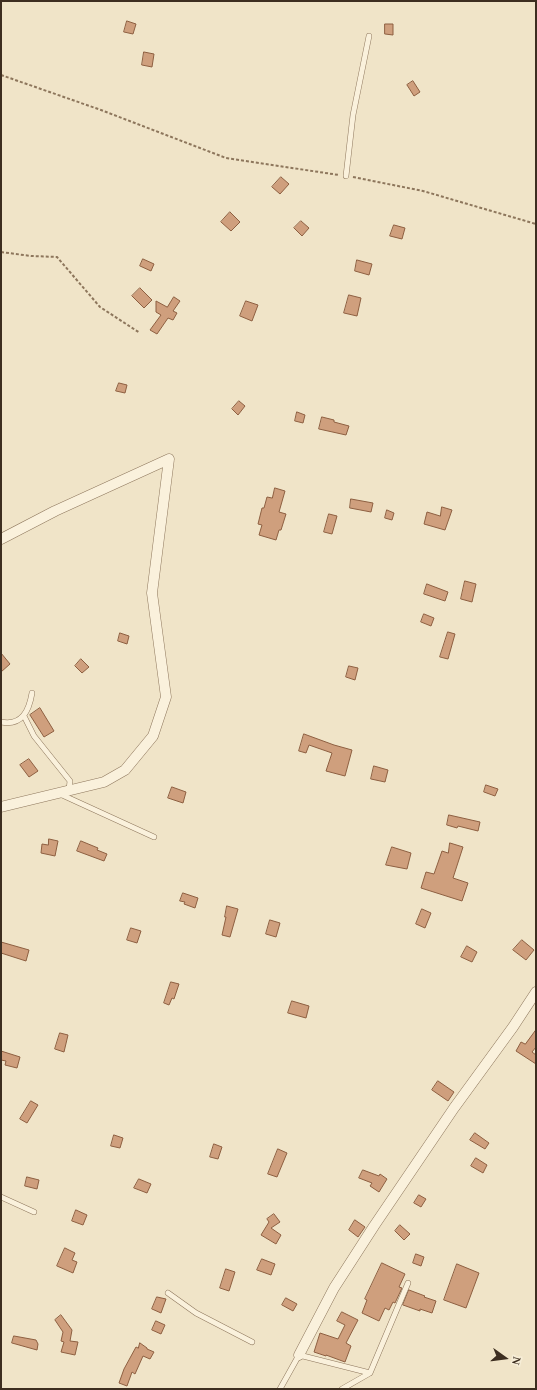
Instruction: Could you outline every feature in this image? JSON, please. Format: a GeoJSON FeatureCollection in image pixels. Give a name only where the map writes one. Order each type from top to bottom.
{"type":"FeatureCollection","features":[{"type":"Feature","properties":{"kind":"street"},"geometry":{"type":"LineString","coordinates":[[1,539],[55,511],[170,459],[152,593],[166,697],[153,736],[125,770],[104,782],[1,807]]}},
{"type":"Feature","properties":{"kind":"street"},"geometry":{"type":"LineString","coordinates":[[299,1355],[334,1288],[374,1226],[446,1119],[513,1027],[536,992]]}},
{"type":"Feature","properties":{"kind":"lane"},"geometry":{"type":"LineString","coordinates":[[346,176],[353,115],[368,36]]}},
{"type":"Feature","properties":{"kind":"lane"},"geometry":{"type":"LineString","coordinates":[[1,722],[9,724],[24,716],[30,704],[32,693]]}},
{"type":"Feature","properties":{"kind":"lane"},"geometry":{"type":"LineString","coordinates":[[24,716],[34,736],[70,781],[69,790]]}},
{"type":"Feature","properties":{"kind":"lane"},"geometry":{"type":"LineString","coordinates":[[57,793],[154,837]]}},
{"type":"Feature","properties":{"kind":"lane"},"geometry":{"type":"LineString","coordinates":[[1,1197],[34,1212]]}},
{"type":"Feature","properties":{"kind":"lane"},"geometry":{"type":"LineString","coordinates":[[342,1389],[370,1373],[408,1283]]}},
{"type":"Feature","properties":{"kind":"lane"},"geometry":{"type":"LineString","coordinates":[[168,1293],[196,1313],[252,1342]]}},
{"type":"Feature","properties":{"kind":"lane"},"geometry":{"type":"LineString","coordinates":[[280,1389],[299,1355],[370,1373]]}},
{"type":"Feature","properties":{"kind":"path"},"geometry":{"type":"LineString","coordinates":[[1,75],[101,110],[226,158],[346,176],[423,191],[536,224]]}},
{"type":"Feature","properties":{"kind":"path"},"geometry":{"type":"LineString","coordinates":[[1,252],[31,256],[57,257],[100,307],[140,333]]}},
{"type":"Feature","properties":{"kind":"building"},"geometry":{"type":"Polygon","coordinates":[[[127,21],[136,24],[133,34],[124,32],[127,21]]]}},
{"type":"Feature","properties":{"kind":"building"},"geometry":{"type":"Polygon","coordinates":[[[385,24],[393,24],[393,35],[385,34],[385,24]]]}},
{"type":"Feature","properties":{"kind":"building"},"geometry":{"type":"Polygon","coordinates":[[[144,52],[154,54],[152,67],[142,65],[144,52]]]}},
{"type":"Feature","properties":{"kind":"building"},"geometry":{"type":"Polygon","coordinates":[[[413,81],[420,92],[414,96],[407,85],[413,81]]]}},
{"type":"Feature","properties":{"kind":"building"},"geometry":{"type":"Polygon","coordinates":[[[281,177],[289,184],[280,194],[272,187],[281,177]]]}},
{"type":"Feature","properties":{"kind":"building"},"geometry":{"type":"Polygon","coordinates":[[[230,212],[240,222],[231,231],[221,222],[230,212]]]}},
{"type":"Feature","properties":{"kind":"building"},"geometry":{"type":"Polygon","coordinates":[[[301,221],[309,228],[302,236],[294,228],[301,221]]]}},
{"type":"Feature","properties":{"kind":"building"},"geometry":{"type":"Polygon","coordinates":[[[394,225],[405,228],[402,239],[390,236],[394,225]]]}},
{"type":"Feature","properties":{"kind":"building"},"geometry":{"type":"Polygon","coordinates":[[[143,259],[154,264],[151,271],[140,266],[143,259]]]}},
{"type":"Feature","properties":{"kind":"building"},"geometry":{"type":"Polygon","coordinates":[[[357,260],[372,264],[369,275],[355,271],[357,260]]]}},
{"type":"Feature","properties":{"kind":"building"},"geometry":{"type":"Polygon","coordinates":[[[140,288],[152,300],[144,308],[132,296],[140,288]]]}},
{"type":"Feature","properties":{"kind":"building"},"geometry":{"type":"Polygon","coordinates":[[[349,295],[361,298],[357,316],[344,313],[349,295]]]}},
{"type":"Feature","properties":{"kind":"building"},"geometry":{"type":"Polygon","coordinates":[[[174,297],[180,301],[173,311],[177,313],[173,320],[168,318],[157,334],[150,330],[161,315],[156,312],[156,301],[167,307],[174,297]]]}},
{"type":"Feature","properties":{"kind":"building"},"geometry":{"type":"Polygon","coordinates":[[[246,301],[258,305],[252,321],[240,316],[246,301]]]}},
{"type":"Feature","properties":{"kind":"building"},"geometry":{"type":"Polygon","coordinates":[[[119,383],[127,385],[125,393],[116,391],[119,383]]]}},
{"type":"Feature","properties":{"kind":"building"},"geometry":{"type":"Polygon","coordinates":[[[239,401],[245,406],[238,415],[232,409],[239,401]]]}},
{"type":"Feature","properties":{"kind":"building"},"geometry":{"type":"Polygon","coordinates":[[[297,412],[305,415],[303,423],[295,421],[297,412]]]}},
{"type":"Feature","properties":{"kind":"building"},"geometry":{"type":"Polygon","coordinates":[[[322,417],[349,426],[346,435],[319,429],[322,417]]]}},
{"type":"Feature","properties":{"kind":"building"},"geometry":{"type":"Polygon","coordinates":[[[275,488],[285,491],[279,512],[286,514],[276,540],[259,535],[262,525],[258,524],[262,508],[264,508],[267,497],[272,498],[275,488]]]}},
{"type":"Feature","properties":{"kind":"building"},"geometry":{"type":"Polygon","coordinates":[[[351,499],[373,503],[371,512],[350,508],[351,499]]]}},
{"type":"Feature","properties":{"kind":"building"},"geometry":{"type":"Polygon","coordinates":[[[442,507],[452,510],[445,530],[424,524],[427,512],[440,516],[442,507]]]}},
{"type":"Feature","properties":{"kind":"building"},"geometry":{"type":"Polygon","coordinates":[[[387,510],[394,513],[392,520],[385,518],[387,510]]]}},
{"type":"Feature","properties":{"kind":"building"},"geometry":{"type":"Polygon","coordinates":[[[329,514],[337,516],[332,534],[324,532],[329,514]]]}},
{"type":"Feature","properties":{"kind":"building"},"geometry":{"type":"Polygon","coordinates":[[[465,581],[476,584],[472,602],[461,599],[465,581]]]}},
{"type":"Feature","properties":{"kind":"building"},"geometry":{"type":"Polygon","coordinates":[[[427,584],[448,592],[445,601],[424,594],[427,584]]]}},
{"type":"Feature","properties":{"kind":"building"},"geometry":{"type":"Polygon","coordinates":[[[424,614],[434,618],[431,626],[421,622],[424,614]]]}},
{"type":"Feature","properties":{"kind":"building"},"geometry":{"type":"Polygon","coordinates":[[[448,632],[455,634],[448,659],[440,657],[448,632]]]}},
{"type":"Feature","properties":{"kind":"building"},"geometry":{"type":"Polygon","coordinates":[[[120,633],[129,636],[127,644],[118,641],[120,633]]]}},
{"type":"Feature","properties":{"kind":"building"},"geometry":{"type":"Polygon","coordinates":[[[1,653],[10,664],[1,672],[1,653]]]}},
{"type":"Feature","properties":{"kind":"building"},"geometry":{"type":"Polygon","coordinates":[[[81,659],[89,667],[82,673],[75,666],[81,659]]]}},
{"type":"Feature","properties":{"kind":"building"},"geometry":{"type":"Polygon","coordinates":[[[349,666],[358,668],[355,680],[346,677],[349,666]]]}},
{"type":"Feature","properties":{"kind":"building"},"geometry":{"type":"Polygon","coordinates":[[[40,708],[54,731],[44,737],[30,715],[40,708]]]}},
{"type":"Feature","properties":{"kind":"building"},"geometry":{"type":"Polygon","coordinates":[[[304,734],[352,750],[345,776],[326,771],[332,753],[309,745],[306,753],[299,751],[304,734]]]}},
{"type":"Feature","properties":{"kind":"building"},"geometry":{"type":"Polygon","coordinates":[[[29,759],[38,771],[29,777],[20,765],[29,759]]]}},
{"type":"Feature","properties":{"kind":"building"},"geometry":{"type":"Polygon","coordinates":[[[374,766],[388,770],[385,782],[371,779],[374,766]]]}},
{"type":"Feature","properties":{"kind":"building"},"geometry":{"type":"Polygon","coordinates":[[[486,785],[498,789],[495,796],[484,792],[486,785]]]}},
{"type":"Feature","properties":{"kind":"building"},"geometry":{"type":"Polygon","coordinates":[[[172,787],[186,792],[183,803],[168,798],[172,787]]]}},
{"type":"Feature","properties":{"kind":"building"},"geometry":{"type":"Polygon","coordinates":[[[449,815],[480,822],[478,831],[447,825],[449,815]]]}},
{"type":"Feature","properties":{"kind":"building"},"geometry":{"type":"Polygon","coordinates":[[[49,839],[58,841],[55,856],[41,853],[42,844],[48,845],[49,839]]]}},
{"type":"Feature","properties":{"kind":"building"},"geometry":{"type":"Polygon","coordinates":[[[81,841],[98,848],[97,850],[107,854],[104,861],[77,851],[81,841]]]}},
{"type":"Feature","properties":{"kind":"building"},"geometry":{"type":"Polygon","coordinates":[[[450,843],[463,847],[453,878],[468,883],[462,901],[421,888],[426,872],[434,874],[442,851],[448,853],[450,843]]]}},
{"type":"Feature","properties":{"kind":"building"},"geometry":{"type":"Polygon","coordinates":[[[392,847],[411,853],[407,869],[386,865],[392,847]]]}},
{"type":"Feature","properties":{"kind":"building"},"geometry":{"type":"Polygon","coordinates":[[[183,893],[198,898],[195,908],[184,904],[185,902],[180,901],[183,893]]]}},
{"type":"Feature","properties":{"kind":"building"},"geometry":{"type":"Polygon","coordinates":[[[227,906],[238,909],[230,937],[222,935],[227,906]]]}},
{"type":"Feature","properties":{"kind":"building"},"geometry":{"type":"Polygon","coordinates":[[[422,909],[431,913],[425,928],[416,924],[422,909]]]}},
{"type":"Feature","properties":{"kind":"building"},"geometry":{"type":"Polygon","coordinates":[[[270,920],[280,923],[276,937],[266,934],[270,920]]]}},
{"type":"Feature","properties":{"kind":"building"},"geometry":{"type":"Polygon","coordinates":[[[131,928],[141,931],[137,943],[127,940],[131,928]]]}},
{"type":"Feature","properties":{"kind":"building"},"geometry":{"type":"Polygon","coordinates":[[[522,940],[534,950],[526,960],[513,950],[522,940]]]}},
{"type":"Feature","properties":{"kind":"building"},"geometry":{"type":"Polygon","coordinates":[[[1,942],[29,950],[26,961],[1,953],[1,942]]]}},
{"type":"Feature","properties":{"kind":"building"},"geometry":{"type":"Polygon","coordinates":[[[467,946],[477,952],[472,962],[461,957],[467,946]]]}},
{"type":"Feature","properties":{"kind":"building"},"geometry":{"type":"Polygon","coordinates":[[[171,982],[179,984],[174,999],[172,998],[169,1005],[164,1003],[171,982]]]}},
{"type":"Feature","properties":{"kind":"building"},"geometry":{"type":"Polygon","coordinates":[[[292,1001],[309,1006],[306,1018],[288,1013],[292,1001]]]}},
{"type":"Feature","properties":{"kind":"building"},"geometry":{"type":"Polygon","coordinates":[[[536,1030],[536,1047],[532,1052],[536,1055],[536,1064],[516,1051],[521,1042],[525,1044],[536,1030]]]}},
{"type":"Feature","properties":{"kind":"building"},"geometry":{"type":"Polygon","coordinates":[[[60,1033],[68,1035],[64,1052],[55,1049],[60,1033]]]}},
{"type":"Feature","properties":{"kind":"building"},"geometry":{"type":"Polygon","coordinates":[[[1,1051],[20,1057],[17,1068],[5,1065],[6,1061],[1,1060],[1,1051]]]}},
{"type":"Feature","properties":{"kind":"building"},"geometry":{"type":"Polygon","coordinates":[[[438,1081],[454,1092],[448,1101],[432,1090],[438,1081]]]}},
{"type":"Feature","properties":{"kind":"building"},"geometry":{"type":"Polygon","coordinates":[[[31,1101],[38,1105],[27,1123],[20,1119],[31,1101]]]}},
{"type":"Feature","properties":{"kind":"building"},"geometry":{"type":"Polygon","coordinates":[[[475,1133],[489,1143],[485,1149],[470,1140],[475,1133]]]}},
{"type":"Feature","properties":{"kind":"building"},"geometry":{"type":"Polygon","coordinates":[[[114,1135],[123,1138],[120,1148],[111,1146],[114,1135]]]}},
{"type":"Feature","properties":{"kind":"building"},"geometry":{"type":"Polygon","coordinates":[[[214,1144],[222,1147],[218,1159],[210,1157],[214,1144]]]}},
{"type":"Feature","properties":{"kind":"building"},"geometry":{"type":"Polygon","coordinates":[[[278,1149],[287,1153],[277,1177],[268,1174],[278,1149]]]}},
{"type":"Feature","properties":{"kind":"building"},"geometry":{"type":"Polygon","coordinates":[[[476,1158],[487,1165],[483,1173],[471,1166],[476,1158]]]}},
{"type":"Feature","properties":{"kind":"building"},"geometry":{"type":"Polygon","coordinates":[[[363,1170],[379,1176],[380,1174],[387,1179],[379,1192],[370,1186],[372,1183],[359,1178],[363,1170]]]}},
{"type":"Feature","properties":{"kind":"building"},"geometry":{"type":"Polygon","coordinates":[[[27,1177],[39,1180],[37,1189],[25,1186],[27,1177]]]}},
{"type":"Feature","properties":{"kind":"building"},"geometry":{"type":"Polygon","coordinates":[[[139,1179],[151,1184],[147,1193],[134,1188],[139,1179]]]}},
{"type":"Feature","properties":{"kind":"building"},"geometry":{"type":"Polygon","coordinates":[[[419,1195],[426,1199],[421,1207],[414,1203],[419,1195]]]}},
{"type":"Feature","properties":{"kind":"building"},"geometry":{"type":"Polygon","coordinates":[[[76,1210],[87,1215],[83,1225],[72,1221],[76,1210]]]}},
{"type":"Feature","properties":{"kind":"building"},"geometry":{"type":"Polygon","coordinates":[[[274,1214],[280,1222],[271,1228],[281,1235],[276,1244],[261,1235],[269,1222],[267,1219],[274,1214]]]}},
{"type":"Feature","properties":{"kind":"building"},"geometry":{"type":"Polygon","coordinates":[[[355,1220],[365,1227],[358,1237],[349,1230],[355,1220]]]}},
{"type":"Feature","properties":{"kind":"building"},"geometry":{"type":"Polygon","coordinates":[[[400,1225],[410,1234],[404,1240],[395,1231],[400,1225]]]}},
{"type":"Feature","properties":{"kind":"building"},"geometry":{"type":"Polygon","coordinates":[[[65,1248],[75,1253],[72,1260],[77,1262],[73,1273],[57,1266],[65,1248]]]}},
{"type":"Feature","properties":{"kind":"building"},"geometry":{"type":"Polygon","coordinates":[[[416,1254],[424,1257],[421,1266],[413,1263],[416,1254]]]}},
{"type":"Feature","properties":{"kind":"building"},"geometry":{"type":"Polygon","coordinates":[[[262,1259],[275,1264],[271,1275],[257,1270],[262,1259]]]}},
{"type":"Feature","properties":{"kind":"building"},"geometry":{"type":"Polygon","coordinates":[[[382,1263],[405,1274],[399,1287],[402,1288],[395,1303],[393,1302],[389,1310],[385,1308],[379,1321],[362,1313],[367,1300],[365,1299],[382,1263]]]}},
{"type":"Feature","properties":{"kind":"building"},"geometry":{"type":"Polygon","coordinates":[[[457,1264],[479,1273],[466,1308],[444,1300],[457,1264]]]}},
{"type":"Feature","properties":{"kind":"building"},"geometry":{"type":"Polygon","coordinates":[[[226,1269],[235,1272],[229,1291],[220,1288],[226,1269]]]}},
{"type":"Feature","properties":{"kind":"building"},"geometry":{"type":"Polygon","coordinates":[[[409,1290],[436,1301],[432,1313],[420,1309],[420,1311],[403,1305],[409,1290]]]}},
{"type":"Feature","properties":{"kind":"building"},"geometry":{"type":"Polygon","coordinates":[[[157,1297],[166,1299],[161,1313],[152,1309],[157,1297]]]}},
{"type":"Feature","properties":{"kind":"building"},"geometry":{"type":"Polygon","coordinates":[[[286,1298],[297,1304],[293,1311],[282,1305],[286,1298]]]}},
{"type":"Feature","properties":{"kind":"building"},"geometry":{"type":"Polygon","coordinates":[[[342,1312],[358,1320],[346,1343],[351,1346],[345,1362],[314,1352],[320,1333],[338,1339],[345,1325],[337,1321],[342,1312]]]}},
{"type":"Feature","properties":{"kind":"building"},"geometry":{"type":"Polygon","coordinates":[[[61,1315],[72,1330],[70,1341],[78,1342],[75,1355],[61,1352],[64,1342],[61,1341],[63,1332],[55,1320],[61,1315]]]}},
{"type":"Feature","properties":{"kind":"building"},"geometry":{"type":"Polygon","coordinates":[[[156,1321],[165,1325],[161,1334],[152,1330],[156,1321]]]}},
{"type":"Feature","properties":{"kind":"building"},"geometry":{"type":"Polygon","coordinates":[[[14,1336],[36,1340],[38,1344],[37,1350],[12,1343],[14,1336]]]}},
{"type":"Feature","properties":{"kind":"building"},"geometry":{"type":"Polygon","coordinates":[[[140,1343],[147,1349],[154,1352],[150,1359],[143,1356],[135,1374],[132,1372],[127,1386],[119,1383],[124,1369],[136,1347],[138,1348],[140,1343]]]}}]}
